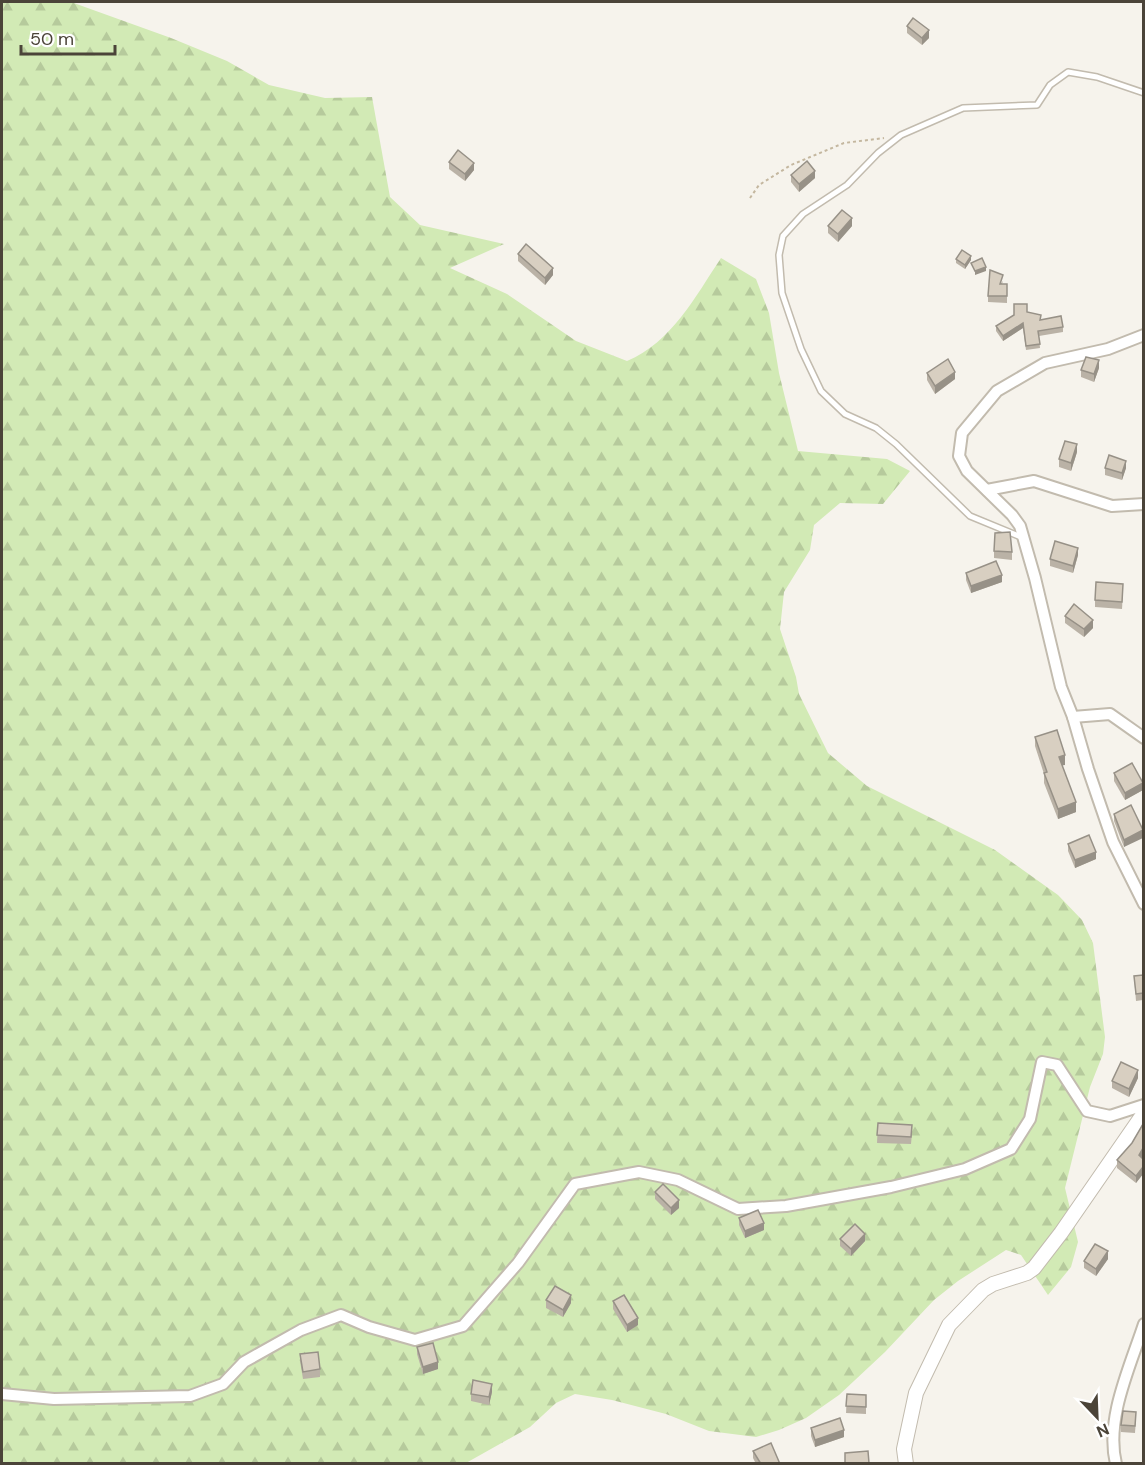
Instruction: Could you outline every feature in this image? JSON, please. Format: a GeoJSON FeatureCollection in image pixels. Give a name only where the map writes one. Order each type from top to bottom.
{"type":"FeatureCollection","features":[{"type":"Feature","properties":{"kind":"street"},"geometry":{"type":"LineString","coordinates":[[1143,335],[1108,349],[1045,363],[997,391],[966,426],[960,441],[959,456],[966,471],[1012,515],[1020,526],[1061,687],[1073,717],[1113,842],[1143,904]]}},
{"type":"Feature","properties":{"kind":"street"},"geometry":{"type":"LineString","coordinates":[[987,490],[1034,481],[1112,506],[1143,504]]}},
{"type":"Feature","properties":{"kind":"street"},"geometry":{"type":"LineString","coordinates":[[1073,717],[1110,714],[1143,738]]}},
{"type":"Feature","properties":{"kind":"street"},"geometry":{"type":"LineString","coordinates":[[2,1394],[54,1399],[190,1396],[223,1384],[244,1362],[301,1329],[341,1315],[369,1327],[415,1340],[463,1326],[518,1263],[575,1184],[639,1172],[678,1180],[738,1209],[786,1206],[891,1187],[964,1169],[1011,1149],[1029,1119],[1042,1062],[1057,1065],[1087,1111],[1110,1116],[1143,1105]]}},
{"type":"Feature","properties":{"kind":"street"},"geometry":{"type":"LineString","coordinates":[[906,1464],[904,1449],[916,1394],[949,1325],[983,1290],[993,1284],[1027,1273],[1034,1268],[1061,1233],[1143,1113]]}},
{"type":"Feature","properties":{"kind":"street"},"geometry":{"type":"LineString","coordinates":[[1116,1464],[1113,1422],[1143,1324]]}},
{"type":"Feature","properties":{"kind":"lane"},"geometry":{"type":"LineString","coordinates":[[1023,537],[970,516],[896,444],[876,428],[845,414],[821,391],[801,349],[782,293],[779,255],[783,236],[803,214],[847,185],[878,153],[901,135],[963,108],[1037,105],[1050,85],[1068,72],[1097,77],[1143,93]]}},
{"type":"Feature","properties":{"kind":"path"},"geometry":{"type":"LineString","coordinates":[[750,198],[759,185],[791,165],[844,143],[901,135]]}},
{"type":"Feature","properties":{"kind":"green space"},"geometry":{"type":"Polygon","coordinates":[[[2,2],[71,2],[227,61],[269,85],[325,98],[372,97],[390,197],[420,225],[504,244],[450,268],[507,294],[576,341],[627,361],[643,353],[670,330],[692,303],[721,258],[756,279],[769,313],[779,373],[798,451],[887,459],[910,471],[883,504],[840,503],[814,525],[810,550],[784,592],[780,629],[796,677],[799,694],[828,753],[867,786],[995,850],[1058,895],[1082,920],[1093,943],[1105,1037],[1103,1054],[1090,1087],[1065,1188],[1078,1242],[1071,1267],[1048,1295],[1021,1255],[1006,1250],[958,1281],[934,1300],[885,1352],[839,1395],[806,1418],[756,1437],[709,1431],[666,1414],[612,1400],[575,1394],[556,1403],[530,1427],[466,1463],[2,1464],[2,2]]]}},
{"type":"Feature","properties":{"kind":"building"},"geometry":{"type":"Polygon","coordinates":[[[913,18],[929,30],[922,38],[907,26],[913,18]]]}},
{"type":"Feature","properties":{"kind":"building"},"geometry":{"type":"Polygon","coordinates":[[[458,150],[474,163],[465,174],[449,162],[458,150]]]}},
{"type":"Feature","properties":{"kind":"building"},"geometry":{"type":"Polygon","coordinates":[[[807,161],[815,171],[799,184],[791,175],[807,161]]]}},
{"type":"Feature","properties":{"kind":"building"},"geometry":{"type":"Polygon","coordinates":[[[842,210],[852,218],[838,234],[828,226],[842,210]]]}},
{"type":"Feature","properties":{"kind":"building"},"geometry":{"type":"Polygon","coordinates":[[[526,244],[553,268],[545,278],[518,254],[526,244]]]}},
{"type":"Feature","properties":{"kind":"building"},"geometry":{"type":"Polygon","coordinates":[[[962,250],[971,256],[965,265],[956,259],[962,250]]]}},
{"type":"Feature","properties":{"kind":"building"},"geometry":{"type":"Polygon","coordinates":[[[982,258],[986,267],[975,271],[971,263],[982,258]]]}},
{"type":"Feature","properties":{"kind":"building"},"geometry":{"type":"Polygon","coordinates":[[[990,270],[1003,275],[1000,284],[1007,284],[1007,296],[988,296],[990,270]]]}},
{"type":"Feature","properties":{"kind":"building"},"geometry":{"type":"Polygon","coordinates":[[[1014,304],[1027,304],[1027,312],[1041,315],[1040,320],[1061,316],[1063,327],[1038,331],[1040,344],[1026,346],[1023,323],[1003,336],[996,326],[1014,315],[1014,304]]]}},
{"type":"Feature","properties":{"kind":"building"},"geometry":{"type":"Polygon","coordinates":[[[1086,357],[1099,360],[1094,374],[1081,370],[1086,357]]]}},
{"type":"Feature","properties":{"kind":"building"},"geometry":{"type":"Polygon","coordinates":[[[948,359],[955,372],[935,386],[927,373],[948,359]]]}},
{"type":"Feature","properties":{"kind":"building"},"geometry":{"type":"Polygon","coordinates":[[[1065,441],[1077,444],[1071,463],[1059,459],[1065,441]]]}},
{"type":"Feature","properties":{"kind":"building"},"geometry":{"type":"Polygon","coordinates":[[[1109,455],[1126,461],[1122,473],[1105,468],[1109,455]]]}},
{"type":"Feature","properties":{"kind":"building"},"geometry":{"type":"Polygon","coordinates":[[[1010,532],[1012,552],[994,551],[995,533],[1010,532]]]}},
{"type":"Feature","properties":{"kind":"building"},"geometry":{"type":"Polygon","coordinates":[[[1055,541],[1078,548],[1073,566],[1050,559],[1055,541]]]}},
{"type":"Feature","properties":{"kind":"building"},"geometry":{"type":"Polygon","coordinates":[[[996,561],[1002,575],[971,586],[966,573],[996,561]]]}},
{"type":"Feature","properties":{"kind":"building"},"geometry":{"type":"Polygon","coordinates":[[[1096,582],[1123,584],[1122,602],[1095,600],[1096,582]]]}},
{"type":"Feature","properties":{"kind":"building"},"geometry":{"type":"Polygon","coordinates":[[[1074,604],[1093,620],[1084,629],[1065,616],[1074,604]]]}},
{"type":"Feature","properties":{"kind":"building"},"geometry":{"type":"Polygon","coordinates":[[[1057,730],[1065,755],[1059,757],[1076,802],[1058,809],[1044,773],[1047,772],[1035,737],[1057,730]]]}},
{"type":"Feature","properties":{"kind":"building"},"geometry":{"type":"Polygon","coordinates":[[[1132,763],[1143,783],[1125,793],[1114,773],[1132,763]]]}},
{"type":"Feature","properties":{"kind":"building"},"geometry":{"type":"Polygon","coordinates":[[[1131,805],[1143,830],[1124,840],[1114,814],[1131,805]]]}},
{"type":"Feature","properties":{"kind":"building"},"geometry":{"type":"Polygon","coordinates":[[[1089,835],[1096,852],[1075,860],[1068,844],[1089,835]]]}},
{"type":"Feature","properties":{"kind":"building"},"geometry":{"type":"Polygon","coordinates":[[[1143,975],[1143,993],[1136,994],[1134,976],[1143,975]]]}},
{"type":"Feature","properties":{"kind":"building"},"geometry":{"type":"Polygon","coordinates":[[[1121,1062],[1138,1070],[1129,1089],[1112,1081],[1121,1062]]]}},
{"type":"Feature","properties":{"kind":"building"},"geometry":{"type":"Polygon","coordinates":[[[878,1123],[912,1125],[911,1137],[877,1135],[878,1123]]]}},
{"type":"Feature","properties":{"kind":"building"},"geometry":{"type":"Polygon","coordinates":[[[1143,1124],[1143,1148],[1139,1155],[1143,1159],[1143,1167],[1136,1176],[1117,1160],[1132,1143],[1143,1124]]]}},
{"type":"Feature","properties":{"kind":"building"},"geometry":{"type":"Polygon","coordinates":[[[663,1184],[679,1200],[671,1208],[655,1192],[663,1184]]]}},
{"type":"Feature","properties":{"kind":"building"},"geometry":{"type":"Polygon","coordinates":[[[758,1210],[764,1223],[745,1231],[739,1218],[758,1210]]]}},
{"type":"Feature","properties":{"kind":"building"},"geometry":{"type":"Polygon","coordinates":[[[855,1224],[865,1234],[851,1249],[840,1239],[855,1224]]]}},
{"type":"Feature","properties":{"kind":"building"},"geometry":{"type":"Polygon","coordinates":[[[1095,1244],[1108,1251],[1096,1269],[1084,1261],[1095,1244]]]}},
{"type":"Feature","properties":{"kind":"building"},"geometry":{"type":"Polygon","coordinates":[[[555,1286],[571,1295],[563,1310],[546,1300],[555,1286]]]}},
{"type":"Feature","properties":{"kind":"building"},"geometry":{"type":"Polygon","coordinates":[[[624,1295],[638,1318],[627,1325],[613,1301],[624,1295]]]}},
{"type":"Feature","properties":{"kind":"building"},"geometry":{"type":"Polygon","coordinates":[[[433,1343],[438,1362],[423,1367],[417,1347],[433,1343]]]}},
{"type":"Feature","properties":{"kind":"building"},"geometry":{"type":"Polygon","coordinates":[[[318,1352],[320,1369],[303,1372],[300,1354],[318,1352]]]}},
{"type":"Feature","properties":{"kind":"building"},"geometry":{"type":"Polygon","coordinates":[[[473,1380],[492,1384],[489,1397],[471,1394],[473,1380]]]}},
{"type":"Feature","properties":{"kind":"building"},"geometry":{"type":"Polygon","coordinates":[[[847,1394],[866,1395],[866,1407],[846,1406],[847,1394]]]}},
{"type":"Feature","properties":{"kind":"building"},"geometry":{"type":"Polygon","coordinates":[[[1123,1411],[1136,1412],[1135,1426],[1121,1425],[1123,1411]]]}},
{"type":"Feature","properties":{"kind":"building"},"geometry":{"type":"Polygon","coordinates":[[[840,1418],[844,1430],[815,1440],[811,1428],[840,1418]]]}},
{"type":"Feature","properties":{"kind":"building"},"geometry":{"type":"Polygon","coordinates":[[[771,1443],[780,1464],[761,1464],[753,1451],[771,1443]]]}},
{"type":"Feature","properties":{"kind":"building"},"geometry":{"type":"Polygon","coordinates":[[[868,1451],[869,1463],[845,1464],[845,1453],[868,1451]]]}}]}
